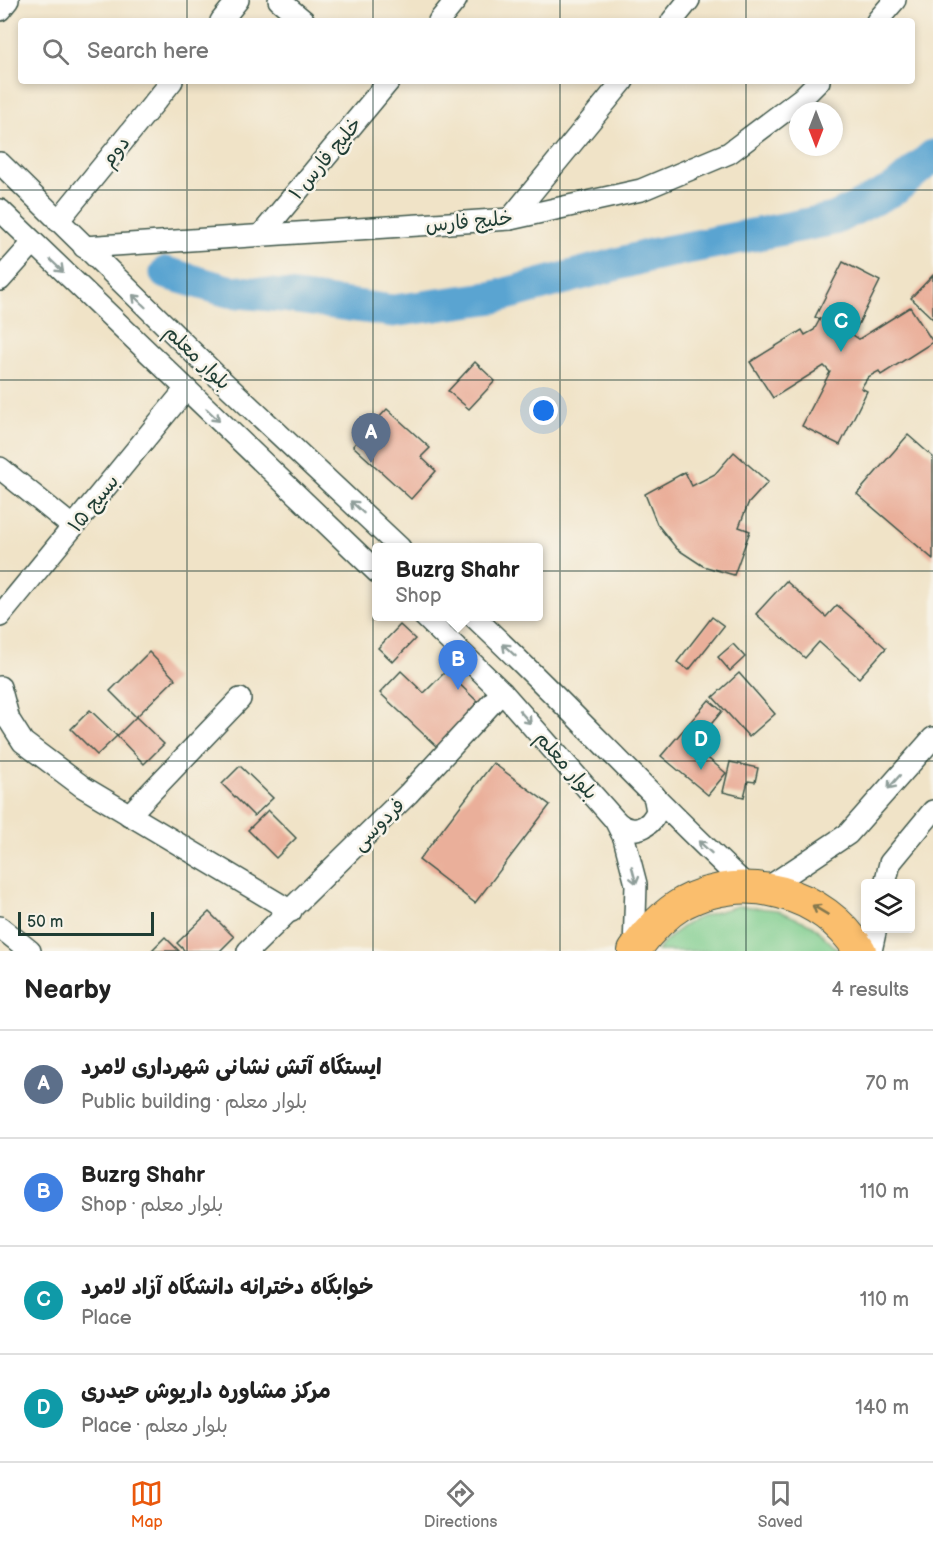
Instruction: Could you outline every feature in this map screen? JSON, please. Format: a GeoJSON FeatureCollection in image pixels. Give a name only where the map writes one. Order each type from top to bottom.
{"type":"FeatureCollection","features":[{"type":"Feature","properties":{"kind":"highway"},"geometry":{"type":"LineString","coordinates":[[634,951],[656,924],[683,904],[715,891],[758,888],[799,897],[828,914],[851,936],[860,951]]}},
{"type":"Feature","properties":{"kind":"street"},"geometry":{"type":"LineString","coordinates":[[0,10],[8,0]]}},
{"type":"Feature","properties":{"kind":"street"},"geometry":{"type":"LineString","coordinates":[[223,18],[238,0]]}},
{"type":"Feature","properties":{"kind":"street"},"geometry":{"type":"LineString","coordinates":[[279,0],[300,18]]}},
{"type":"Feature","properties":{"kind":"street"},"geometry":{"type":"LineString","coordinates":[[441,18],[456,0]]}},
{"type":"Feature","properties":{"kind":"street"},"geometry":{"type":"LineString","coordinates":[[880,18],[895,0]]}},
{"type":"Feature","properties":{"kind":"street"},"geometry":{"type":"LineString","coordinates":[[674,18],[686,1]]}},
{"type":"Feature","properties":{"kind":"street","name":"دوم"},"geometry":{"type":"LineString","coordinates":[[58,221],[170,84]]}},
{"type":"Feature","properties":{"kind":"street","name":"خلیج فارس ۱"},"geometry":{"type":"LineString","coordinates":[[261,235],[382,84]]}},
{"type":"Feature","properties":{"kind":"street"},"geometry":{"type":"LineString","coordinates":[[510,219],[621,84]]}},
{"type":"Feature","properties":{"kind":"street","name":"خلیج فارس"},"geometry":{"type":"LineString","coordinates":[[84,247],[510,219],[641,190],[729,153],[802,98],[816,84]]}},
{"type":"Feature","properties":{"kind":"street","name":"بلوار معلم"},"geometry":{"type":"LineString","coordinates":[[0,163],[217,376],[395,543]]}},
{"type":"Feature","properties":{"kind":"street","name":"بلوار معلم"},"geometry":{"type":"LineString","coordinates":[[0,210],[372,567]]}},
{"type":"Feature","properties":{"kind":"street"},"geometry":{"type":"LineString","coordinates":[[1,278],[33,243]]}},
{"type":"Feature","properties":{"kind":"street","name":"بسیج ۱۵"},"geometry":{"type":"LineString","coordinates":[[0,616],[186,389]]}},
{"type":"Feature","properties":{"kind":"street"},"geometry":{"type":"LineString","coordinates":[[0,469],[73,527]]}},
{"type":"Feature","properties":{"kind":"street","name":"بلوار معلم"},"geometry":{"type":"LineString","coordinates":[[429,621],[502,692],[615,820],[624,838],[636,884],[634,951]]}},
{"type":"Feature","properties":{"kind":"street","name":"بلوار معلم"},"geometry":{"type":"LineString","coordinates":[[478,621],[513,653],[690,833],[758,888]]}},
{"type":"Feature","properties":{"kind":"street"},"geometry":{"type":"LineString","coordinates":[[0,687],[9,720],[23,742],[83,787],[291,910]]}},
{"type":"Feature","properties":{"kind":"street","name":"فردوسی"},"geometry":{"type":"LineString","coordinates":[[248,951],[408,794],[502,692]]}},
{"type":"Feature","properties":{"kind":"street"},"geometry":{"type":"LineString","coordinates":[[129,815],[240,699]]}},
{"type":"Feature","properties":{"kind":"street"},"geometry":{"type":"LineString","coordinates":[[758,888],[848,834],[933,738]]}},
{"type":"Feature","properties":{"kind":"street"},"geometry":{"type":"LineString","coordinates":[[615,820],[620,826],[635,830],[650,824],[657,811],[654,795]]}},
{"type":"Feature","properties":{"kind":"street"},"geometry":{"type":"LineString","coordinates":[[886,879],[890,864],[933,811]]}},
{"type":"Feature","properties":{"kind":"street"},"geometry":{"type":"LineString","coordinates":[[0,927],[30,951]]}},
{"type":"Feature","properties":{"kind":"street"},"geometry":{"type":"LineString","coordinates":[[871,951],[875,933]]}},
{"type":"Feature","properties":{"kind":"green space"},"geometry":{"type":"Polygon","coordinates":[[[739,906],[777,910],[812,925],[839,951],[657,951],[675,932],[694,920],[739,906]]]}},
{"type":"Feature","properties":{"kind":"building"},"geometry":{"type":"Polygon","coordinates":[[[843,262],[880,281],[853,335],[859,339],[910,307],[933,342],[881,375],[879,371],[868,377],[861,388],[867,391],[840,445],[802,426],[830,372],[824,366],[773,398],[750,362],[802,330],[805,335],[814,330],[820,319],[815,317],[843,262]]]}},
{"type":"Feature","properties":{"kind":"building"},"geometry":{"type":"Polygon","coordinates":[[[933,275],[933,319],[911,298],[933,275]]]}},
{"type":"Feature","properties":{"kind":"building"},"geometry":{"type":"Polygon","coordinates":[[[475,362],[495,381],[469,409],[448,391],[475,362]]]}},
{"type":"Feature","properties":{"kind":"building"},"geometry":{"type":"Polygon","coordinates":[[[387,409],[430,448],[421,457],[436,471],[411,499],[353,446],[387,409]]]}},
{"type":"Feature","properties":{"kind":"building"},"geometry":{"type":"Polygon","coordinates":[[[908,435],[933,457],[933,559],[857,494],[908,435]]]}},
{"type":"Feature","properties":{"kind":"building"},"geometry":{"type":"Polygon","coordinates":[[[734,452],[768,482],[748,504],[739,527],[750,531],[734,575],[703,566],[677,549],[657,524],[645,494],[685,472],[692,486],[715,474],[734,452]]]}},
{"type":"Feature","properties":{"kind":"building"},"geometry":{"type":"Polygon","coordinates":[[[786,581],[826,617],[837,605],[886,648],[859,678],[819,642],[805,658],[756,614],[786,581]]]}},
{"type":"Feature","properties":{"kind":"building"},"geometry":{"type":"Polygon","coordinates":[[[712,617],[724,626],[689,670],[677,662],[712,617]]]}},
{"type":"Feature","properties":{"kind":"building"},"geometry":{"type":"Polygon","coordinates":[[[400,625],[415,639],[393,662],[378,648],[400,625]]]}},
{"type":"Feature","properties":{"kind":"building"},"geometry":{"type":"Polygon","coordinates":[[[733,644],[745,657],[730,671],[718,657],[733,644]]]}},
{"type":"Feature","properties":{"kind":"building"},"geometry":{"type":"Polygon","coordinates":[[[149,652],[175,679],[136,717],[110,691],[149,652]]]}},
{"type":"Feature","properties":{"kind":"building"},"geometry":{"type":"Polygon","coordinates":[[[401,671],[424,693],[446,671],[479,703],[437,747],[380,693],[401,671]]]}},
{"type":"Feature","properties":{"kind":"building"},"geometry":{"type":"Polygon","coordinates":[[[739,673],[775,714],[749,737],[713,697],[739,673]]]}},
{"type":"Feature","properties":{"kind":"building"},"geometry":{"type":"Polygon","coordinates":[[[709,700],[722,711],[693,746],[726,773],[708,795],[661,756],[709,700]]]}},
{"type":"Feature","properties":{"kind":"building"},"geometry":{"type":"Polygon","coordinates":[[[90,710],[117,736],[97,755],[71,729],[90,710]]]}},
{"type":"Feature","properties":{"kind":"building"},"geometry":{"type":"Polygon","coordinates":[[[136,717],[164,744],[144,764],[117,736],[136,717]]]}},
{"type":"Feature","properties":{"kind":"building"},"geometry":{"type":"Polygon","coordinates":[[[730,762],[758,768],[755,782],[748,781],[744,797],[723,792],[730,762]]]}},
{"type":"Feature","properties":{"kind":"building"},"geometry":{"type":"Polygon","coordinates":[[[493,763],[550,805],[475,903],[419,860],[493,763]]]}},
{"type":"Feature","properties":{"kind":"building"},"geometry":{"type":"Polygon","coordinates":[[[240,766],[273,798],[254,816],[222,784],[240,766]]]}},
{"type":"Feature","properties":{"kind":"building"},"geometry":{"type":"Polygon","coordinates":[[[268,810],[296,838],[276,858],[248,830],[268,810]]]}},
{"type":"Feature","properties":{"kind":"building"},"geometry":{"type":"Polygon","coordinates":[[[209,912],[234,937],[220,951],[185,951],[177,943],[209,912]]]}},
{"type":"Feature","properties":{"kind":"building"},"geometry":{"type":"Polygon","coordinates":[[[165,937],[179,951],[151,951],[165,937]]]}},
{"type":"Feature","properties":{"kind":"waterway"},"geometry":{"type":"LineString","coordinates":[[166,273],[228,291],[393,311],[495,297],[651,255],[834,219],[896,188],[933,156]]}},
{"type":"Feature","properties":{"kind":"place","name":"خوابگاه دخترانه دانشگاه آزاد لامرد"},"geometry":{"type":"Point","coordinates":[841,352]}},
{"type":"Feature","properties":{"kind":"place","name":"ایستگاه آتش نشانی شهرداری لامرد"},"geometry":{"type":"Point","coordinates":[371,463]}},
{"type":"Feature","properties":{"kind":"place","name":"Buzrg Shahr"},"geometry":{"type":"Point","coordinates":[458,690]}},
{"type":"Feature","properties":{"kind":"place","name":"مرکز مشاوره داریوش حیدری"},"geometry":{"type":"Point","coordinates":[701,770]}}]}
